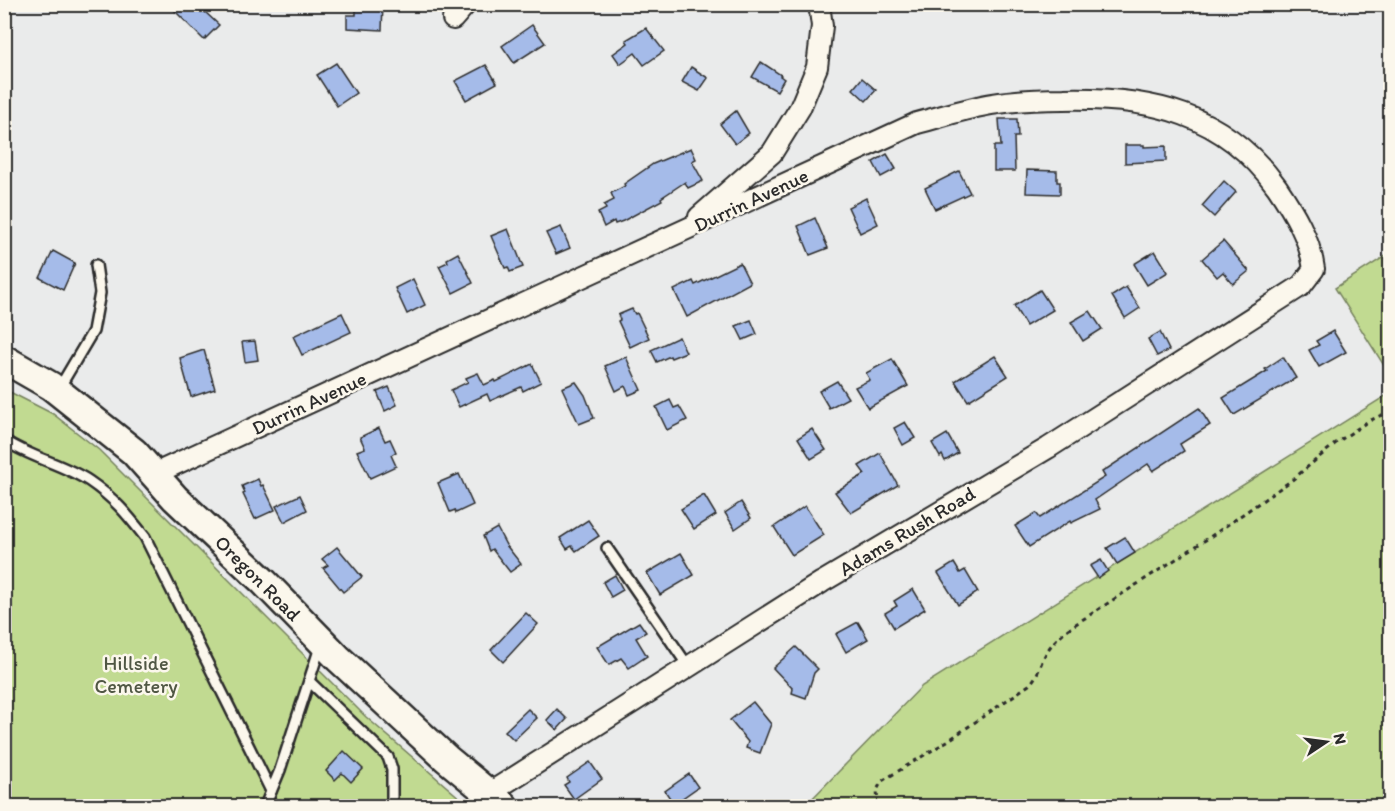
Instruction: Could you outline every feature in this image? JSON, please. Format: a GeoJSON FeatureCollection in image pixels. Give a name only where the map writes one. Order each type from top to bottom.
{"type":"FeatureCollection","features":[{"type":"Feature","properties":{"kind":"street"},"geometry":{"type":"LineString","coordinates":[[681,232],[772,153],[800,108],[817,67],[822,26],[819,4]]}},
{"type":"Feature","properties":{"kind":"street","name":"Durrin Avenue"},"geometry":{"type":"LineString","coordinates":[[154,474],[917,123],[991,104],[1038,99],[1089,99],[1143,103],[1178,111],[1212,127],[1240,146],[1263,168],[1289,205],[1311,249],[1313,260]]}},
{"type":"Feature","properties":{"kind":"street","name":"Adams Rush Road"},"geometry":{"type":"LineString","coordinates":[[496,800],[688,666],[822,582],[1048,448],[1301,286],[1314,269],[1313,260]]}},
{"type":"Feature","properties":{"kind":"street","name":"Oregon Road"},"geometry":{"type":"LineString","coordinates":[[4,359],[57,391],[134,452],[176,498],[264,582],[321,641],[447,759],[496,800]]}},
{"type":"Feature","properties":{"kind":"lane"},"geometry":{"type":"LineString","coordinates":[[57,391],[93,331],[100,293],[96,265]]}},
{"type":"Feature","properties":{"kind":"lane"},"geometry":{"type":"LineString","coordinates":[[4,440],[20,450],[87,480],[120,505],[145,537],[271,791]]}},
{"type":"Feature","properties":{"kind":"lane"},"geometry":{"type":"LineString","coordinates":[[607,548],[688,666]]}},
{"type":"Feature","properties":{"kind":"lane"},"geometry":{"type":"LineString","coordinates":[[265,807],[280,770],[321,641]]}},
{"type":"Feature","properties":{"kind":"lane"},"geometry":{"type":"LineString","coordinates":[[309,681],[388,757],[392,769],[392,807]]}},
{"type":"Feature","properties":{"kind":"path"},"geometry":{"type":"LineString","coordinates":[[878,807],[877,790],[882,781],[949,740],[1029,685],[1036,678],[1044,657],[1055,639],[1292,480],[1342,439],[1367,422],[1390,411]]}},
{"type":"Feature","properties":{"kind":"path"},"geometry":{"type":"LineString","coordinates":[[1083,807],[1087,798]]}},
{"type":"Feature","properties":{"kind":"green space"},"geometry":{"type":"Polygon","coordinates":[[[1390,253],[1390,375],[1335,288],[1390,253]]]}},
{"type":"Feature","properties":{"kind":"green space","name":"Hillside Cemetery"},"geometry":{"type":"Polygon","coordinates":[[[4,389],[53,414],[99,450],[366,717],[469,806],[5,806],[4,389]]]}},
{"type":"Feature","properties":{"kind":"green space"},"geometry":{"type":"Polygon","coordinates":[[[1390,393],[1390,806],[805,806],[922,686],[1390,393]]]}},
{"type":"Feature","properties":{"kind":"building"},"geometry":{"type":"Polygon","coordinates":[[[168,4],[213,4],[205,12],[219,25],[204,40],[168,4]]]}},
{"type":"Feature","properties":{"kind":"building"},"geometry":{"type":"Polygon","coordinates":[[[356,4],[383,4],[382,30],[347,28],[347,15],[356,15],[356,4]]]}},
{"type":"Feature","properties":{"kind":"building"},"geometry":{"type":"Polygon","coordinates":[[[532,25],[545,43],[514,63],[502,46],[532,25]]]}},
{"type":"Feature","properties":{"kind":"building"},"geometry":{"type":"Polygon","coordinates":[[[646,28],[664,51],[644,65],[635,53],[620,64],[613,54],[628,43],[626,40],[646,28]]]}},
{"type":"Feature","properties":{"kind":"building"},"geometry":{"type":"Polygon","coordinates":[[[761,62],[784,79],[777,91],[752,77],[761,62]]]}},
{"type":"Feature","properties":{"kind":"building"},"geometry":{"type":"Polygon","coordinates":[[[336,63],[356,93],[337,106],[317,75],[336,63]]]}},
{"type":"Feature","properties":{"kind":"building"},"geometry":{"type":"Polygon","coordinates":[[[486,65],[497,83],[466,100],[455,81],[486,65]]]}},
{"type":"Feature","properties":{"kind":"building"},"geometry":{"type":"Polygon","coordinates":[[[691,67],[708,78],[699,91],[682,82],[691,67]]]}},
{"type":"Feature","properties":{"kind":"building"},"geometry":{"type":"Polygon","coordinates":[[[862,78],[876,90],[866,101],[853,89],[862,78]]]}},
{"type":"Feature","properties":{"kind":"building"},"geometry":{"type":"Polygon","coordinates":[[[736,111],[749,133],[735,144],[720,124],[736,111]]]}},
{"type":"Feature","properties":{"kind":"building"},"geometry":{"type":"Polygon","coordinates":[[[999,119],[1017,119],[1018,137],[1014,137],[1015,171],[994,171],[994,146],[1001,146],[999,119]]]}},
{"type":"Feature","properties":{"kind":"building"},"geometry":{"type":"Polygon","coordinates":[[[1125,145],[1166,146],[1166,161],[1125,163],[1125,145]]]}},
{"type":"Feature","properties":{"kind":"building"},"geometry":{"type":"Polygon","coordinates":[[[691,148],[696,159],[692,161],[703,181],[688,188],[685,182],[661,198],[662,200],[623,221],[615,224],[614,221],[604,227],[598,213],[606,209],[604,205],[614,200],[611,193],[625,186],[624,184],[653,164],[691,148]]]}},
{"type":"Feature","properties":{"kind":"building"},"geometry":{"type":"Polygon","coordinates":[[[887,154],[896,169],[881,177],[873,162],[887,154]]]}},
{"type":"Feature","properties":{"kind":"building"},"geometry":{"type":"Polygon","coordinates":[[[1027,170],[1057,171],[1060,194],[1026,193],[1027,170]]]}},
{"type":"Feature","properties":{"kind":"building"},"geometry":{"type":"Polygon","coordinates":[[[959,171],[970,193],[935,209],[925,188],[959,171]]]}},
{"type":"Feature","properties":{"kind":"building"},"geometry":{"type":"Polygon","coordinates":[[[1224,181],[1236,192],[1214,217],[1202,206],[1224,181]]]}},
{"type":"Feature","properties":{"kind":"building"},"geometry":{"type":"Polygon","coordinates":[[[866,198],[878,224],[860,233],[848,207],[866,198]]]}},
{"type":"Feature","properties":{"kind":"building"},"geometry":{"type":"Polygon","coordinates":[[[815,218],[828,248],[810,255],[798,226],[815,218]]]}},
{"type":"Feature","properties":{"kind":"building"},"geometry":{"type":"Polygon","coordinates":[[[561,227],[570,248],[556,254],[546,233],[561,227]]]}},
{"type":"Feature","properties":{"kind":"building"},"geometry":{"type":"Polygon","coordinates":[[[508,229],[523,267],[510,272],[508,267],[505,268],[491,236],[508,229]]]}},
{"type":"Feature","properties":{"kind":"building"},"geometry":{"type":"Polygon","coordinates":[[[1223,241],[1249,271],[1233,284],[1223,272],[1217,277],[1202,259],[1223,241]]]}},
{"type":"Feature","properties":{"kind":"building"},"geometry":{"type":"Polygon","coordinates":[[[53,251],[75,263],[63,290],[40,278],[53,251]]]}},
{"type":"Feature","properties":{"kind":"building"},"geometry":{"type":"Polygon","coordinates":[[[1155,251],[1168,272],[1147,285],[1134,264],[1155,251]]]}},
{"type":"Feature","properties":{"kind":"building"},"geometry":{"type":"Polygon","coordinates":[[[458,253],[473,283],[453,293],[439,266],[458,253]]]}},
{"type":"Feature","properties":{"kind":"building"},"geometry":{"type":"Polygon","coordinates":[[[740,263],[750,283],[687,317],[674,290],[693,281],[695,285],[740,263]]]}},
{"type":"Feature","properties":{"kind":"building"},"geometry":{"type":"Polygon","coordinates":[[[413,279],[425,305],[407,314],[395,288],[413,279]]]}},
{"type":"Feature","properties":{"kind":"building"},"geometry":{"type":"Polygon","coordinates":[[[1126,287],[1140,308],[1125,318],[1112,296],[1126,287]]]}},
{"type":"Feature","properties":{"kind":"building"},"geometry":{"type":"Polygon","coordinates":[[[1040,290],[1053,310],[1026,326],[1014,306],[1040,290]]]}},
{"type":"Feature","properties":{"kind":"building"},"geometry":{"type":"Polygon","coordinates":[[[632,309],[635,314],[637,313],[649,338],[630,347],[618,321],[620,320],[618,315],[632,309]]]}},
{"type":"Feature","properties":{"kind":"building"},"geometry":{"type":"Polygon","coordinates":[[[1090,311],[1102,329],[1083,341],[1071,322],[1090,311]]]}},
{"type":"Feature","properties":{"kind":"building"},"geometry":{"type":"Polygon","coordinates":[[[342,313],[351,332],[302,355],[293,336],[342,313]]]}},
{"type":"Feature","properties":{"kind":"building"},"geometry":{"type":"Polygon","coordinates":[[[751,320],[757,334],[743,340],[736,326],[751,320]]]}},
{"type":"Feature","properties":{"kind":"building"},"geometry":{"type":"Polygon","coordinates":[[[1333,331],[1346,352],[1319,367],[1309,350],[1319,345],[1316,341],[1333,331]]]}},
{"type":"Feature","properties":{"kind":"building"},"geometry":{"type":"Polygon","coordinates":[[[1160,332],[1169,350],[1157,356],[1148,339],[1160,332]]]}},
{"type":"Feature","properties":{"kind":"building"},"geometry":{"type":"Polygon","coordinates":[[[679,337],[686,352],[657,362],[651,350],[679,337]]]}},
{"type":"Feature","properties":{"kind":"building"},"geometry":{"type":"Polygon","coordinates":[[[255,341],[258,360],[245,362],[242,342],[255,341]]]}},
{"type":"Feature","properties":{"kind":"building"},"geometry":{"type":"Polygon","coordinates":[[[204,350],[215,389],[191,397],[180,358],[204,350]]]}},
{"type":"Feature","properties":{"kind":"building"},"geometry":{"type":"Polygon","coordinates":[[[995,356],[1008,376],[968,401],[955,381],[995,356]]]}},
{"type":"Feature","properties":{"kind":"building"},"geometry":{"type":"Polygon","coordinates":[[[626,357],[641,390],[629,395],[625,386],[616,391],[605,366],[626,357]]]}},
{"type":"Feature","properties":{"kind":"building"},"geometry":{"type":"Polygon","coordinates":[[[1283,357],[1296,378],[1234,415],[1223,398],[1267,371],[1265,369],[1283,357]]]}},
{"type":"Feature","properties":{"kind":"building"},"geometry":{"type":"Polygon","coordinates":[[[892,359],[908,386],[868,408],[855,387],[870,380],[866,373],[892,359]]]}},
{"type":"Feature","properties":{"kind":"building"},"geometry":{"type":"Polygon","coordinates":[[[532,364],[541,382],[523,391],[521,387],[490,401],[487,394],[459,407],[451,390],[468,382],[466,378],[478,373],[484,385],[495,380],[496,382],[532,364]]]}},
{"type":"Feature","properties":{"kind":"building"},"geometry":{"type":"Polygon","coordinates":[[[837,381],[848,398],[829,408],[819,391],[837,381]]]}},
{"type":"Feature","properties":{"kind":"building"},"geometry":{"type":"Polygon","coordinates":[[[576,382],[585,395],[594,418],[579,424],[562,388],[576,382]]]}},
{"type":"Feature","properties":{"kind":"building"},"geometry":{"type":"Polygon","coordinates":[[[389,387],[397,405],[385,411],[377,392],[389,387]]]}},
{"type":"Feature","properties":{"kind":"building"},"geometry":{"type":"Polygon","coordinates":[[[670,400],[674,408],[679,406],[687,420],[667,430],[656,407],[670,400]]]}},
{"type":"Feature","properties":{"kind":"building"},"geometry":{"type":"Polygon","coordinates":[[[1199,408],[1210,425],[1180,444],[1184,451],[1153,471],[1148,464],[1095,500],[1100,509],[1071,523],[1070,521],[1029,547],[1015,526],[1036,513],[1040,518],[1105,477],[1102,472],[1199,408]]]}},
{"type":"Feature","properties":{"kind":"building"},"geometry":{"type":"Polygon","coordinates":[[[905,422],[915,438],[903,445],[894,428],[905,422]]]}},
{"type":"Feature","properties":{"kind":"building"},"geometry":{"type":"Polygon","coordinates":[[[379,428],[385,441],[390,439],[396,452],[391,455],[396,466],[370,478],[357,451],[365,448],[360,437],[379,428]]]}},
{"type":"Feature","properties":{"kind":"building"},"geometry":{"type":"Polygon","coordinates":[[[812,429],[826,450],[811,459],[798,438],[812,429]]]}},
{"type":"Feature","properties":{"kind":"building"},"geometry":{"type":"Polygon","coordinates":[[[947,434],[958,453],[945,461],[932,443],[947,434]]]}},
{"type":"Feature","properties":{"kind":"building"},"geometry":{"type":"Polygon","coordinates":[[[880,453],[898,485],[851,513],[835,492],[865,474],[859,466],[880,453]]]}},
{"type":"Feature","properties":{"kind":"building"},"geometry":{"type":"Polygon","coordinates":[[[459,474],[473,505],[456,513],[455,510],[450,512],[438,483],[459,474]]]}},
{"type":"Feature","properties":{"kind":"building"},"geometry":{"type":"Polygon","coordinates":[[[258,479],[275,510],[255,519],[243,494],[245,493],[242,486],[258,479]]]}},
{"type":"Feature","properties":{"kind":"building"},"geometry":{"type":"Polygon","coordinates":[[[300,495],[307,510],[284,522],[276,506],[300,495]]]}},
{"type":"Feature","properties":{"kind":"building"},"geometry":{"type":"Polygon","coordinates":[[[704,495],[716,515],[694,529],[681,509],[704,495]]]}},
{"type":"Feature","properties":{"kind":"building"},"geometry":{"type":"Polygon","coordinates":[[[741,502],[751,518],[735,529],[725,513],[741,502]]]}},
{"type":"Feature","properties":{"kind":"building"},"geometry":{"type":"Polygon","coordinates":[[[805,506],[824,535],[792,555],[774,527],[805,506]]]}},
{"type":"Feature","properties":{"kind":"building"},"geometry":{"type":"Polygon","coordinates":[[[588,520],[599,536],[576,551],[572,546],[567,549],[560,538],[588,520]]]}},
{"type":"Feature","properties":{"kind":"building"},"geometry":{"type":"Polygon","coordinates":[[[497,528],[506,545],[521,564],[510,572],[492,549],[489,551],[483,536],[497,528]]]}},
{"type":"Feature","properties":{"kind":"building"},"geometry":{"type":"Polygon","coordinates":[[[1125,537],[1135,553],[1117,564],[1107,548],[1125,537]]]}},
{"type":"Feature","properties":{"kind":"building"},"geometry":{"type":"Polygon","coordinates":[[[337,547],[362,577],[343,592],[323,568],[328,565],[322,559],[337,547]]]}},
{"type":"Feature","properties":{"kind":"building"},"geometry":{"type":"Polygon","coordinates":[[[681,553],[694,575],[660,595],[647,573],[681,553]]]}},
{"type":"Feature","properties":{"kind":"building"},"geometry":{"type":"Polygon","coordinates":[[[1101,560],[1108,571],[1098,578],[1090,566],[1101,560]]]}},
{"type":"Feature","properties":{"kind":"building"},"geometry":{"type":"Polygon","coordinates":[[[954,563],[960,573],[965,570],[978,592],[958,605],[938,573],[954,563]]]}},
{"type":"Feature","properties":{"kind":"building"},"geometry":{"type":"Polygon","coordinates":[[[615,575],[623,590],[611,597],[603,582],[615,575]]]}},
{"type":"Feature","properties":{"kind":"building"},"geometry":{"type":"Polygon","coordinates":[[[913,589],[925,609],[894,628],[885,613],[897,606],[894,601],[913,589]]]}},
{"type":"Feature","properties":{"kind":"building"},"geometry":{"type":"Polygon","coordinates":[[[526,613],[538,624],[503,662],[491,650],[526,613]]]}},
{"type":"Feature","properties":{"kind":"building"},"geometry":{"type":"Polygon","coordinates":[[[639,622],[646,632],[636,638],[647,656],[629,668],[621,658],[609,665],[597,647],[639,622]]]}},
{"type":"Feature","properties":{"kind":"building"},"geometry":{"type":"Polygon","coordinates":[[[858,622],[868,639],[846,652],[836,634],[858,622]]]}},
{"type":"Feature","properties":{"kind":"building"},"geometry":{"type":"Polygon","coordinates":[[[796,647],[818,669],[814,673],[806,698],[792,693],[793,689],[773,668],[796,647]]]}},
{"type":"Feature","properties":{"kind":"building"},"geometry":{"type":"Polygon","coordinates":[[[753,702],[771,724],[760,753],[746,748],[748,742],[730,720],[753,702]]]}},
{"type":"Feature","properties":{"kind":"building"},"geometry":{"type":"Polygon","coordinates":[[[528,709],[537,718],[514,740],[505,731],[528,709]]]}},
{"type":"Feature","properties":{"kind":"building"},"geometry":{"type":"Polygon","coordinates":[[[557,709],[567,719],[557,730],[547,720],[557,709]]]}},
{"type":"Feature","properties":{"kind":"building"},"geometry":{"type":"Polygon","coordinates":[[[344,751],[363,769],[351,782],[342,773],[335,780],[326,771],[344,751]]]}},
{"type":"Feature","properties":{"kind":"building"},"geometry":{"type":"Polygon","coordinates":[[[590,762],[602,779],[574,799],[564,785],[569,782],[567,778],[590,762]]]}},
{"type":"Feature","properties":{"kind":"building"},"geometry":{"type":"Polygon","coordinates":[[[689,774],[698,787],[674,804],[665,791],[689,774]]]}}]}
